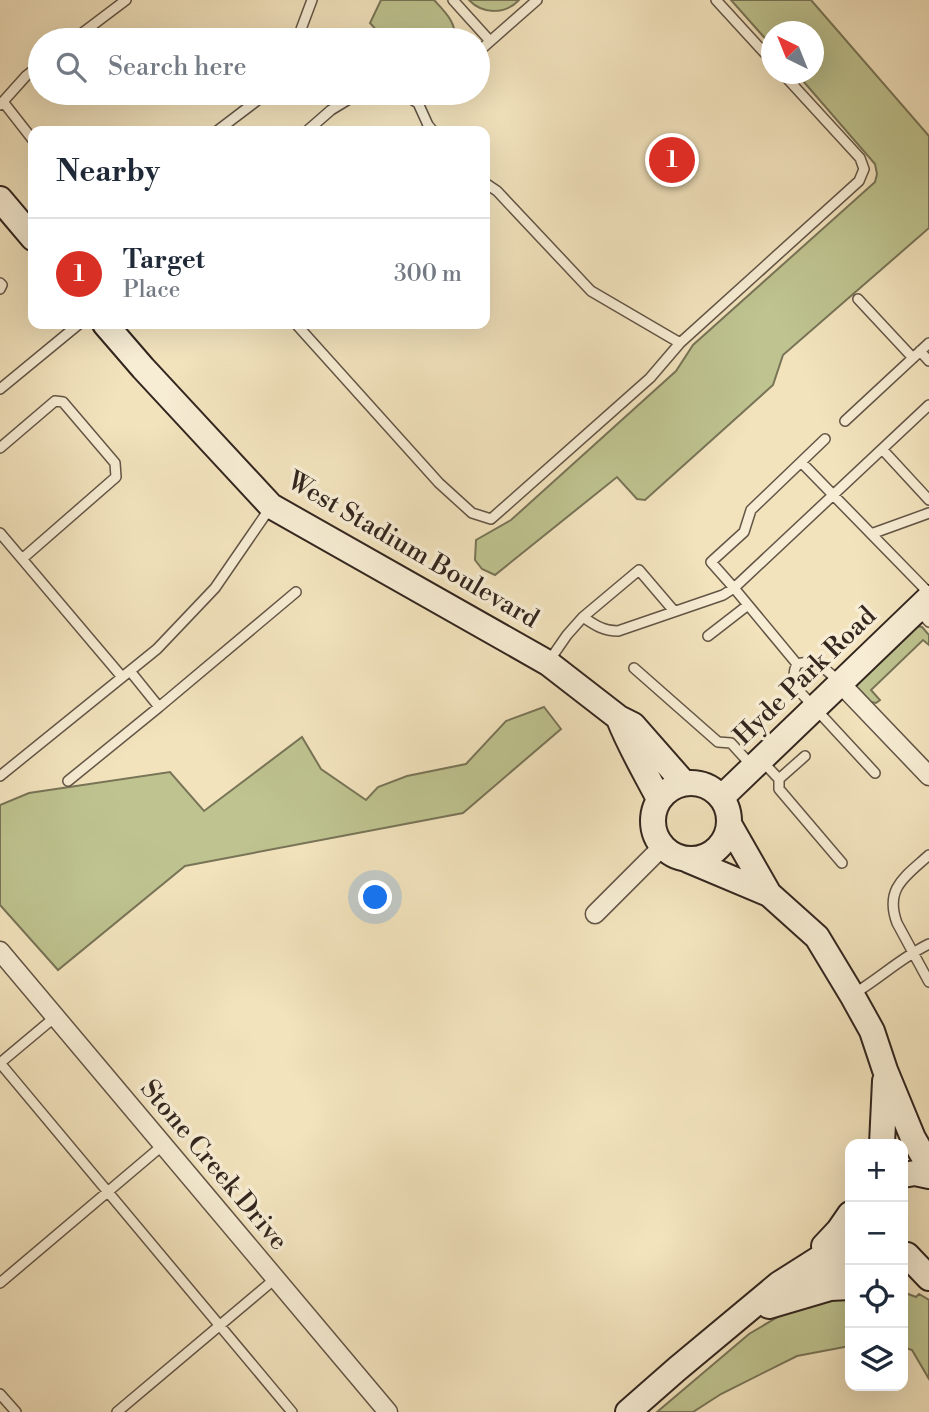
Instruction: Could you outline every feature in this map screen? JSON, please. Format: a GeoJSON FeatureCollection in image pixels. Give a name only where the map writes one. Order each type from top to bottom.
{"type":"FeatureCollection","features":[{"type":"Feature","properties":{"kind":"main road"},"geometry":{"type":"LineString","coordinates":[[0,199],[28,232]]}},
{"type":"Feature","properties":{"kind":"main road","name":"West Stadium Boulevard"},"geometry":{"type":"LineString","coordinates":[[109,329],[271,506],[548,663],[619,718],[633,724],[684,783]]}},
{"type":"Feature","properties":{"kind":"main road","name":"Hyde Park Road"},"geometry":{"type":"LineString","coordinates":[[722,797],[840,683],[926,606]]}},
{"type":"Feature","properties":{"kind":"main road","name":"West Stadium Boulevard"},"geometry":{"type":"LineString","coordinates":[[619,718],[659,799]]}},
{"type":"Feature","properties":{"kind":"main road"},"geometry":{"type":"LineString","coordinates":[[688,860],[704,857],[717,850],[725,838],[729,824],[728,810],[722,797],[712,788],[698,783],[671,787],[659,799],[652,815],[654,832],[662,846],[674,856],[769,894]]}},
{"type":"Feature","properties":{"kind":"main road"},"geometry":{"type":"LineString","coordinates":[[729,824],[769,894],[817,937],[852,995],[872,1031],[913,1138],[929,1166]]}},
{"type":"Feature","properties":{"kind":"main road"},"geometry":{"type":"LineString","coordinates":[[882,1139],[885,1070]]}},
{"type":"Feature","properties":{"kind":"main road"},"geometry":{"type":"LineString","coordinates":[[885,1070],[896,1139]]}},
{"type":"Feature","properties":{"kind":"main road"},"geometry":{"type":"LineString","coordinates":[[908,1174],[929,1176]]}},
{"type":"Feature","properties":{"kind":"main road"},"geometry":{"type":"LineString","coordinates":[[774,1295],[820,1251],[845,1221]]}},
{"type":"Feature","properties":{"kind":"main road"},"geometry":{"type":"LineString","coordinates":[[628,1412],[709,1343],[845,1243]]}},
{"type":"Feature","properties":{"kind":"main road"},"geometry":{"type":"LineString","coordinates":[[913,1254],[929,1278]]}},
{"type":"Feature","properties":{"kind":"main road"},"geometry":{"type":"LineString","coordinates":[[774,1295],[845,1263]]}},
{"type":"Feature","properties":{"kind":"main road"},"geometry":{"type":"LineString","coordinates":[[908,1283],[929,1290]]}},
{"type":"Feature","properties":{"kind":"main road"},"geometry":{"type":"LineString","coordinates":[[774,1295],[845,1287]]}},
{"type":"Feature","properties":{"kind":"street"},"geometry":{"type":"LineString","coordinates":[[840,683],[929,776]]}},
{"type":"Feature","properties":{"kind":"street"},"geometry":{"type":"LineString","coordinates":[[595,914],[662,846]]}},
{"type":"Feature","properties":{"kind":"street","name":"Stone Creek Drive"},"geometry":{"type":"LineString","coordinates":[[0,951],[388,1412]]}},
{"type":"Feature","properties":{"kind":"lane"},"geometry":{"type":"LineString","coordinates":[[89,28],[126,0]]}},
{"type":"Feature","properties":{"kind":"lane"},"geometry":{"type":"LineString","coordinates":[[301,28],[313,0]]}},
{"type":"Feature","properties":{"kind":"lane"},"geometry":{"type":"LineString","coordinates":[[453,0],[478,28]]}},
{"type":"Feature","properties":{"kind":"lane"},"geometry":{"type":"LineString","coordinates":[[490,41],[537,0]]}},
{"type":"Feature","properties":{"kind":"lane"},"geometry":{"type":"LineString","coordinates":[[716,0],[761,49]]}},
{"type":"Feature","properties":{"kind":"lane"},"geometry":{"type":"LineString","coordinates":[[28,74],[2,104],[28,134]]}},
{"type":"Feature","properties":{"kind":"lane"},"geometry":{"type":"LineString","coordinates":[[301,329],[439,482],[471,513],[491,519],[650,378],[680,343],[859,181],[864,170],[860,158],[792,84]]}},
{"type":"Feature","properties":{"kind":"lane"},"geometry":{"type":"LineString","coordinates":[[224,126],[251,105]]}},
{"type":"Feature","properties":{"kind":"lane"},"geometry":{"type":"LineString","coordinates":[[313,126],[339,105]]}},
{"type":"Feature","properties":{"kind":"lane"},"geometry":{"type":"LineString","coordinates":[[419,105],[429,126]]}},
{"type":"Feature","properties":{"kind":"lane"},"geometry":{"type":"LineString","coordinates":[[490,186],[591,290],[680,343]]}},
{"type":"Feature","properties":{"kind":"lane"},"geometry":{"type":"LineString","coordinates":[[0,283],[0,289]]}},
{"type":"Feature","properties":{"kind":"lane"},"geometry":{"type":"LineString","coordinates":[[858,299],[916,355],[929,361]]}},
{"type":"Feature","properties":{"kind":"lane"},"geometry":{"type":"LineString","coordinates":[[0,389],[73,329]]}},
{"type":"Feature","properties":{"kind":"lane"},"geometry":{"type":"LineString","coordinates":[[845,421],[929,343]]}},
{"type":"Feature","properties":{"kind":"lane"},"geometry":{"type":"LineString","coordinates":[[0,448],[54,401],[62,402],[115,463],[116,477],[22,559]]}},
{"type":"Feature","properties":{"kind":"lane"},"geometry":{"type":"LineString","coordinates":[[583,617],[600,628],[618,631],[734,588],[929,405]]}},
{"type":"Feature","properties":{"kind":"lane"},"geometry":{"type":"LineString","coordinates":[[797,664],[710,562],[744,532],[751,510],[825,439]]}},
{"type":"Feature","properties":{"kind":"lane"},"geometry":{"type":"LineString","coordinates":[[882,449],[929,500]]}},
{"type":"Feature","properties":{"kind":"lane"},"geometry":{"type":"LineString","coordinates":[[801,462],[871,534],[926,606]]}},
{"type":"Feature","properties":{"kind":"lane"},"geometry":{"type":"LineString","coordinates":[[0,776],[157,649],[215,588],[271,506]]}},
{"type":"Feature","properties":{"kind":"lane"},"geometry":{"type":"LineString","coordinates":[[871,534],[929,513]]}},
{"type":"Feature","properties":{"kind":"lane"},"geometry":{"type":"LineString","coordinates":[[0,533],[126,674],[159,707]]}},
{"type":"Feature","properties":{"kind":"lane"},"geometry":{"type":"LineString","coordinates":[[548,663],[583,617],[639,570],[674,611]]}},
{"type":"Feature","properties":{"kind":"lane"},"geometry":{"type":"LineString","coordinates":[[68,782],[296,592]]}},
{"type":"Feature","properties":{"kind":"lane"},"geometry":{"type":"LineString","coordinates":[[708,636],[748,605]]}},
{"type":"Feature","properties":{"kind":"lane"},"geometry":{"type":"LineString","coordinates":[[840,683],[814,662],[797,664],[793,671],[794,680],[801,693],[875,773]]}},
{"type":"Feature","properties":{"kind":"lane"},"geometry":{"type":"LineString","coordinates":[[634,668],[718,742],[731,743],[779,779]]}},
{"type":"Feature","properties":{"kind":"lane"},"geometry":{"type":"LineString","coordinates":[[805,756],[779,779],[779,789],[842,863]]}},
{"type":"Feature","properties":{"kind":"lane"},"geometry":{"type":"LineString","coordinates":[[929,855],[900,882],[894,891],[893,901],[893,913],[897,923],[929,982]]}},
{"type":"Feature","properties":{"kind":"lane"},"geometry":{"type":"LineString","coordinates":[[852,995],[913,951],[929,944]]}},
{"type":"Feature","properties":{"kind":"lane"},"geometry":{"type":"LineString","coordinates":[[55,1017],[0,1063],[292,1412]]}},
{"type":"Feature","properties":{"kind":"lane"},"geometry":{"type":"LineString","coordinates":[[0,1283],[163,1145]]}},
{"type":"Feature","properties":{"kind":"lane"},"geometry":{"type":"LineString","coordinates":[[117,1412],[276,1278]]}},
{"type":"Feature","properties":{"kind":"lane"},"geometry":{"type":"LineString","coordinates":[[0,1394],[16,1412]]}},
{"type":"Feature","properties":{"kind":"green space"},"geometry":{"type":"Polygon","coordinates":[[[381,0],[434,0],[446,13],[454,28],[374,28],[370,23],[381,0]]]}},
{"type":"Feature","properties":{"kind":"green space"},"geometry":{"type":"Polygon","coordinates":[[[469,0],[519,0],[508,8],[494,11],[481,8],[469,0]]]}},
{"type":"Feature","properties":{"kind":"green space"},"geometry":{"type":"Polygon","coordinates":[[[731,0],[811,0],[929,136],[929,228],[783,355],[773,385],[645,500],[637,499],[617,477],[495,575],[482,569],[475,560],[476,540],[511,520],[676,371],[693,345],[875,182],[875,164],[806,84],[824,84],[824,21],[761,21],[761,34],[731,0]]]}},
{"type":"Feature","properties":{"kind":"green space"},"geometry":{"type":"Polygon","coordinates":[[[917,626],[922,627],[929,635],[929,645],[923,640],[871,690],[880,700],[871,702],[857,687],[857,683],[917,626]]]}},
{"type":"Feature","properties":{"kind":"green space"},"geometry":{"type":"Polygon","coordinates":[[[544,707],[561,729],[463,813],[185,866],[58,970],[0,905],[0,805],[29,793],[170,772],[204,811],[302,737],[321,769],[366,800],[378,787],[407,776],[466,764],[506,721],[544,707]]]}},
{"type":"Feature","properties":{"kind":"green space"},"geometry":{"type":"Polygon","coordinates":[[[908,1294],[916,1297],[919,1294],[929,1300],[929,1379],[912,1350],[908,1349],[908,1294]]]}},
{"type":"Feature","properties":{"kind":"green space"},"geometry":{"type":"Polygon","coordinates":[[[845,1296],[845,1347],[797,1356],[721,1394],[693,1412],[657,1412],[749,1334],[786,1312],[845,1296]]]}},
{"type":"Feature","properties":{"kind":"place","name":"Target"},"geometry":{"type":"Point","coordinates":[672,160]}}]}
